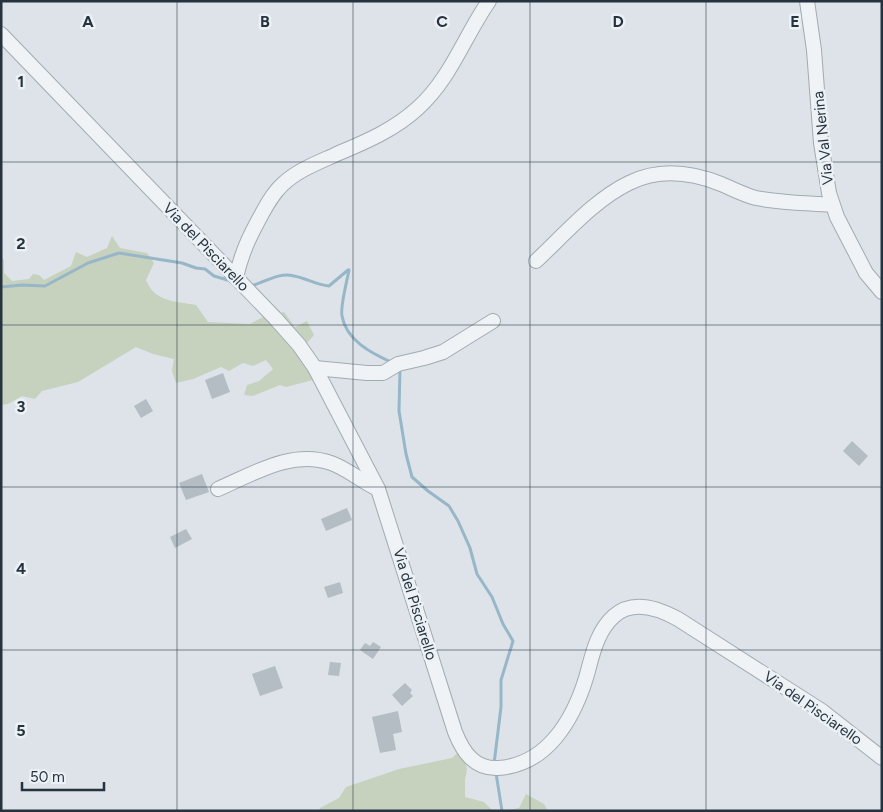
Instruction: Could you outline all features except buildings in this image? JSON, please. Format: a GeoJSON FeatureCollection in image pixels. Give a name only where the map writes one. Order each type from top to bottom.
{"type":"FeatureCollection","features":[{"type":"Feature","properties":{"kind":"street"},"geometry":{"type":"LineString","coordinates":[[236,278],[249,238],[267,204],[278,189],[289,178],[304,169],[382,134],[418,108],[435,91],[449,72],[489,1]]}},
{"type":"Feature","properties":{"kind":"street","name":"Via Val Nerina"},"geometry":{"type":"LineString","coordinates":[[807,1],[815,57],[823,163],[832,205],[866,273],[882,292]]}},
{"type":"Feature","properties":{"kind":"street","name":"Via del Pisciarello"},"geometry":{"type":"LineString","coordinates":[[1,34],[294,338],[315,368],[378,489],[459,743],[472,760],[484,766],[516,765],[531,759],[557,736],[568,721],[579,698],[594,649],[604,628],[618,612],[639,606],[656,608],[678,619],[822,711],[882,758]]}},
{"type":"Feature","properties":{"kind":"street"},"geometry":{"type":"LineString","coordinates":[[536,260],[610,194],[634,180],[654,174],[686,174],[756,198],[832,205]]}},
{"type":"Feature","properties":{"kind":"street"},"geometry":{"type":"LineString","coordinates":[[315,368],[382,374],[398,364],[443,352],[493,321]]}},
{"type":"Feature","properties":{"kind":"street"},"geometry":{"type":"LineString","coordinates":[[218,489],[274,464],[304,458],[331,463],[378,489]]}},
{"type":"Feature","properties":{"kind":"green space"},"geometry":{"type":"Polygon","coordinates":[[[112,236],[120,248],[147,253],[154,263],[146,280],[155,293],[166,299],[196,305],[208,322],[250,324],[263,317],[284,312],[295,327],[307,321],[314,335],[307,343],[305,364],[313,380],[286,387],[280,385],[253,396],[244,395],[247,385],[259,381],[273,369],[266,360],[253,366],[243,363],[229,371],[221,367],[193,379],[176,383],[172,371],[174,359],[153,354],[136,347],[78,382],[42,391],[35,399],[22,396],[8,404],[1,405],[1,257],[4,260],[4,273],[12,281],[29,279],[33,274],[39,275],[44,280],[71,266],[76,252],[87,257],[107,248],[112,236]]]}},
{"type":"Feature","properties":{"kind":"green space"},"geometry":{"type":"Polygon","coordinates":[[[462,749],[467,769],[465,797],[484,802],[493,811],[319,811],[320,808],[339,798],[346,787],[399,769],[452,758],[462,749]]]}},
{"type":"Feature","properties":{"kind":"green space"},"geometry":{"type":"Polygon","coordinates":[[[526,794],[544,804],[548,811],[502,811],[519,808],[526,794]]]}},
{"type":"Feature","properties":{"kind":"waterway"},"geometry":{"type":"LineString","coordinates":[[1,287],[22,285],[45,286],[88,263],[119,253],[182,263],[205,269],[214,276],[231,281]]}},
{"type":"Feature","properties":{"kind":"waterway"},"geometry":{"type":"LineString","coordinates":[[251,286],[283,275],[298,277],[329,286],[348,270]]}},
{"type":"Feature","properties":{"kind":"waterway"},"geometry":{"type":"LineString","coordinates":[[349,270],[342,307],[344,324],[354,339],[361,345],[391,362]]}},
{"type":"Feature","properties":{"kind":"waterway"},"geometry":{"type":"LineString","coordinates":[[400,368],[399,411],[412,477],[449,506],[470,548],[477,574],[492,597],[503,624],[513,641],[501,680],[501,707],[494,764]]}},
{"type":"Feature","properties":{"kind":"waterway"},"geometry":{"type":"LineString","coordinates":[[496,773],[502,811]]}}]}
